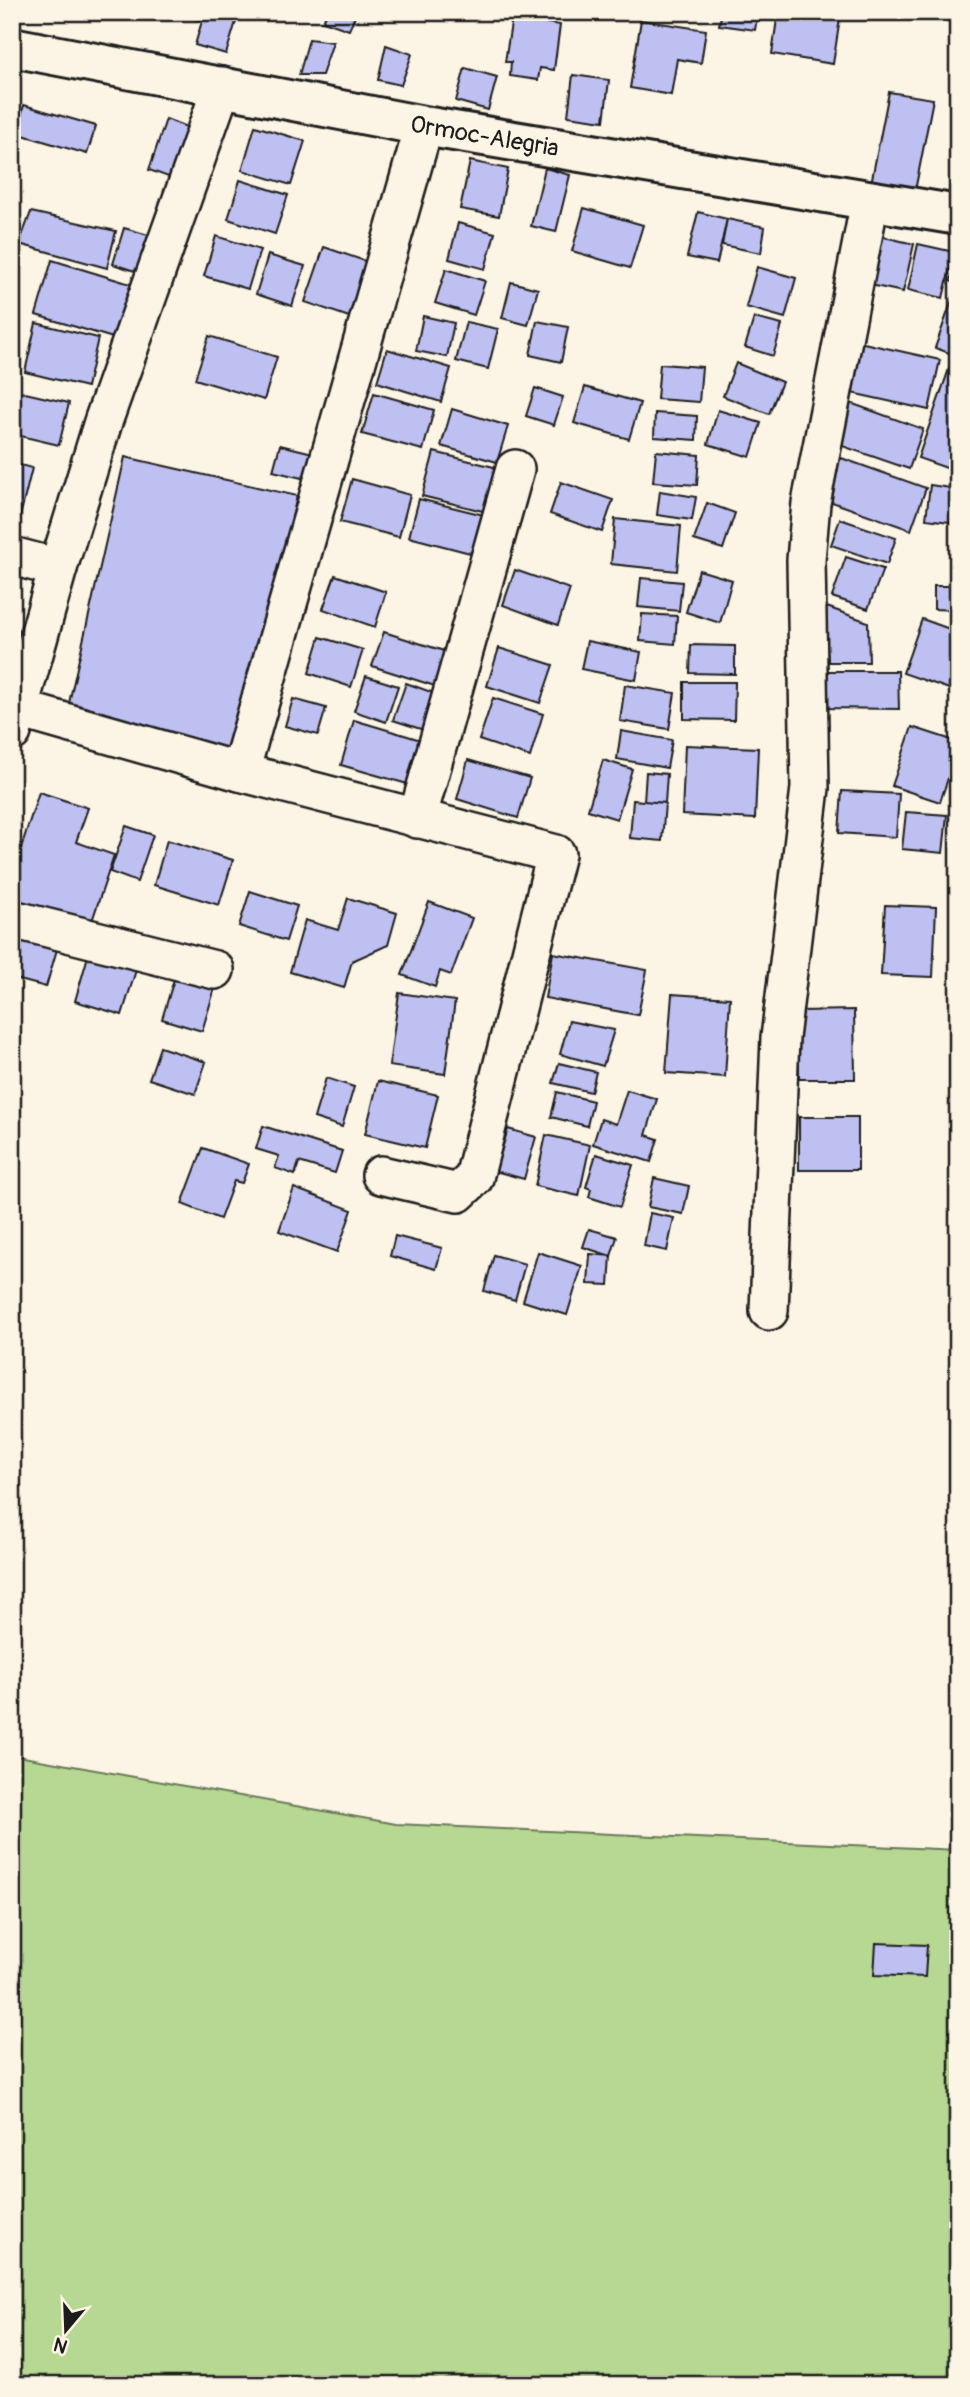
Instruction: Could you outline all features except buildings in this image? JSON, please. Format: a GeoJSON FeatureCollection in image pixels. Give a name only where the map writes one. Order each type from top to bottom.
{"type":"FeatureCollection","features":[{"type":"Feature","properties":{"kind":"street","name":"Ormoc-Alegria"},"geometry":{"type":"LineString","coordinates":[[12,47],[424,126],[958,215]]}},
{"type":"Feature","properties":{"kind":"street"},"geometry":{"type":"LineString","coordinates":[[222,86],[103,422],[58,568],[16,720],[240,772],[556,854],[474,1178],[458,1193],[381,1175]]}},
{"type":"Feature","properties":{"kind":"street"},"geometry":{"type":"LineString","coordinates":[[240,772],[424,126]]}},
{"type":"Feature","properties":{"kind":"street"},"geometry":{"type":"LineString","coordinates":[[769,1311],[780,1038],[810,788],[806,560],[810,515],[870,201]]}},
{"type":"Feature","properties":{"kind":"street"},"geometry":{"type":"LineString","coordinates":[[417,818],[515,469]]}},
{"type":"Feature","properties":{"kind":"street"},"geometry":{"type":"LineString","coordinates":[[12,556],[58,568]]}},
{"type":"Feature","properties":{"kind":"street"},"geometry":{"type":"LineString","coordinates":[[12,919],[215,970]]}},
{"type":"Feature","properties":{"kind":"green space"},"geometry":{"type":"Polygon","coordinates":[[[12,1755],[396,1824],[958,1850],[958,2385],[12,2385],[12,1755]]]}}]}
